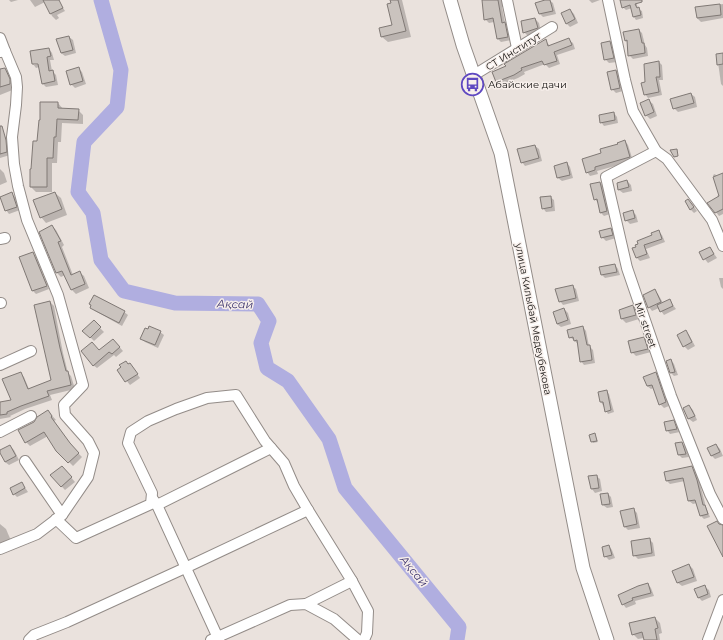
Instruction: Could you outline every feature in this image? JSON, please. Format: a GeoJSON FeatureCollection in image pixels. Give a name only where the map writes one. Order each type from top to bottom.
{"type":"FeatureCollection","features":[{"type":"Feature","properties":{"kind":"main road","name":"улица Килыбай Медеубекова"},"geometry":{"type":"LineString","coordinates":[[450,0],[463,45],[501,153],[583,568],[607,640]]}},
{"type":"Feature","properties":{"kind":"street"},"geometry":{"type":"LineString","coordinates":[[507,0],[517,48]]}},
{"type":"Feature","properties":{"kind":"street"},"geometry":{"type":"LineString","coordinates":[[608,0],[633,111],[656,151],[668,159],[712,220],[723,246]]}},
{"type":"Feature","properties":{"kind":"street","name":"СТ Институт"},"geometry":{"type":"LineString","coordinates":[[474,75],[552,26]]}},
{"type":"Feature","properties":{"kind":"street"},"geometry":{"type":"LineString","coordinates":[[0,38],[2,52],[14,72],[17,82],[12,137],[14,164],[18,186],[27,220],[58,295],[83,385],[64,405],[65,415],[88,441],[94,453],[88,477],[58,517],[37,534],[0,549]]}},
{"type":"Feature","properties":{"kind":"street","name":"Mir street"},"geometry":{"type":"LineString","coordinates":[[656,151],[606,177],[627,268],[671,396],[710,494],[723,519]]}},
{"type":"Feature","properties":{"kind":"street"},"geometry":{"type":"LineString","coordinates":[[0,365],[31,351]]}},
{"type":"Feature","properties":{"kind":"street"},"geometry":{"type":"LineString","coordinates":[[352,582],[306,604],[290,605],[215,639],[185,568],[154,502],[152,493],[128,443],[131,432],[148,421],[207,398],[236,395],[265,441],[284,464],[294,486],[352,582],[368,611],[367,633],[364,640]]}},
{"type":"Feature","properties":{"kind":"street"},"geometry":{"type":"LineString","coordinates":[[0,432],[31,416]]}},
{"type":"Feature","properties":{"kind":"street"},"geometry":{"type":"LineString","coordinates":[[25,461],[58,517],[76,538],[271,448]]}},
{"type":"Feature","properties":{"kind":"street"},"geometry":{"type":"LineString","coordinates":[[29,640],[34,635],[67,622],[308,510]]}},
{"type":"Feature","properties":{"kind":"street"},"geometry":{"type":"LineString","coordinates":[[708,640],[723,600]]}},
{"type":"Feature","properties":{"kind":"street"},"geometry":{"type":"LineString","coordinates":[[306,604],[334,619],[358,640]]}},
{"type":"Feature","properties":{"kind":"building"},"geometry":{"type":"Polygon","coordinates":[[[43,0],[59,0],[63,8],[50,14],[43,0]]]}},
{"type":"Feature","properties":{"kind":"building"},"geometry":{"type":"Polygon","coordinates":[[[390,0],[398,0],[406,31],[381,37],[379,28],[392,25],[387,4],[391,3],[390,0]]]}},
{"type":"Feature","properties":{"kind":"building"},"geometry":{"type":"Polygon","coordinates":[[[482,0],[498,0],[502,23],[505,22],[508,37],[497,39],[493,18],[484,20],[482,0]]]}},
{"type":"Feature","properties":{"kind":"building"},"geometry":{"type":"Polygon","coordinates":[[[550,0],[553,11],[539,14],[535,3],[550,0]]]}},
{"type":"Feature","properties":{"kind":"building"},"geometry":{"type":"Polygon","coordinates":[[[620,0],[642,0],[642,2],[635,4],[637,8],[639,7],[641,15],[633,17],[630,5],[622,8],[620,0]]]}},
{"type":"Feature","properties":{"kind":"building"},"geometry":{"type":"Polygon","coordinates":[[[720,4],[721,15],[697,18],[695,7],[720,4]]]}},
{"type":"Feature","properties":{"kind":"building"},"geometry":{"type":"Polygon","coordinates":[[[570,9],[575,19],[566,24],[561,13],[570,9]]]}},
{"type":"Feature","properties":{"kind":"building"},"geometry":{"type":"Polygon","coordinates":[[[535,18],[538,28],[523,33],[521,21],[535,18]]]}},
{"type":"Feature","properties":{"kind":"building"},"geometry":{"type":"Polygon","coordinates":[[[639,29],[642,43],[644,43],[645,53],[628,56],[627,40],[625,41],[623,32],[639,29]]]}},
{"type":"Feature","properties":{"kind":"building"},"geometry":{"type":"Polygon","coordinates":[[[69,36],[73,50],[61,53],[56,39],[69,36]]]}},
{"type":"Feature","properties":{"kind":"building"},"geometry":{"type":"Polygon","coordinates":[[[569,38],[572,45],[554,52],[557,61],[544,65],[542,61],[521,68],[522,70],[514,75],[496,82],[492,72],[506,66],[504,64],[546,39],[548,46],[569,38]]]}},
{"type":"Feature","properties":{"kind":"building"},"geometry":{"type":"Polygon","coordinates":[[[610,41],[614,58],[604,60],[601,43],[610,41]]]}},
{"type":"Feature","properties":{"kind":"building"},"geometry":{"type":"Polygon","coordinates":[[[49,48],[51,56],[47,57],[49,71],[53,70],[55,81],[42,84],[38,64],[32,64],[30,51],[49,48]]]}},
{"type":"Feature","properties":{"kind":"building"},"geometry":{"type":"Polygon","coordinates":[[[723,53],[723,64],[717,65],[716,54],[723,53]]]}},
{"type":"Feature","properties":{"kind":"building"},"geometry":{"type":"Polygon","coordinates":[[[659,61],[660,77],[656,77],[659,92],[644,95],[641,83],[645,82],[644,64],[659,61]]]}},
{"type":"Feature","properties":{"kind":"building"},"geometry":{"type":"Polygon","coordinates":[[[79,67],[83,81],[70,85],[66,71],[79,67]]]}},
{"type":"Feature","properties":{"kind":"building"},"geometry":{"type":"Polygon","coordinates":[[[5,68],[10,79],[10,84],[0,87],[0,69],[5,68]]]}},
{"type":"Feature","properties":{"kind":"building"},"geometry":{"type":"Polygon","coordinates":[[[616,70],[620,88],[611,90],[607,72],[616,70]]]}},
{"type":"Feature","properties":{"kind":"building"},"geometry":{"type":"Polygon","coordinates":[[[691,93],[694,103],[673,109],[670,99],[691,93]]]}},
{"type":"Feature","properties":{"kind":"building"},"geometry":{"type":"Polygon","coordinates":[[[649,99],[654,112],[645,116],[640,103],[649,99]]]}},
{"type":"Feature","properties":{"kind":"building"},"geometry":{"type":"Polygon","coordinates":[[[40,102],[58,102],[58,108],[79,109],[78,120],[57,119],[53,158],[47,158],[47,187],[30,187],[33,141],[37,141],[40,120],[40,102]]]}},
{"type":"Feature","properties":{"kind":"building"},"geometry":{"type":"Polygon","coordinates":[[[614,112],[615,120],[600,123],[599,115],[614,112]]]}},
{"type":"Feature","properties":{"kind":"building"},"geometry":{"type":"Polygon","coordinates":[[[0,126],[2,126],[6,140],[7,152],[0,154],[0,126]]]}},
{"type":"Feature","properties":{"kind":"building"},"geometry":{"type":"Polygon","coordinates":[[[625,140],[630,157],[595,167],[595,170],[586,173],[582,159],[601,153],[600,149],[618,144],[617,143],[625,140]]]}},
{"type":"Feature","properties":{"kind":"building"},"geometry":{"type":"Polygon","coordinates":[[[535,145],[539,158],[521,163],[517,149],[535,145]]]}},
{"type":"Feature","properties":{"kind":"building"},"geometry":{"type":"Polygon","coordinates":[[[677,149],[678,156],[674,157],[670,150],[677,149]]]}},
{"type":"Feature","properties":{"kind":"building"},"geometry":{"type":"Polygon","coordinates":[[[567,162],[570,175],[557,178],[554,166],[567,162]]]}},
{"type":"Feature","properties":{"kind":"building"},"geometry":{"type":"Polygon","coordinates":[[[723,173],[723,209],[715,213],[707,203],[719,196],[713,177],[723,173]]]}},
{"type":"Feature","properties":{"kind":"building"},"geometry":{"type":"Polygon","coordinates":[[[627,180],[629,187],[618,190],[617,183],[627,180]]]}},
{"type":"Feature","properties":{"kind":"building"},"geometry":{"type":"Polygon","coordinates":[[[600,182],[607,211],[600,213],[597,199],[594,200],[590,184],[600,182]]]}},
{"type":"Feature","properties":{"kind":"building"},"geometry":{"type":"Polygon","coordinates":[[[12,192],[17,207],[5,211],[0,197],[12,192]]]}},
{"type":"Feature","properties":{"kind":"building"},"geometry":{"type":"Polygon","coordinates":[[[55,192],[62,209],[40,218],[33,200],[55,192]]]}},
{"type":"Feature","properties":{"kind":"building"},"geometry":{"type":"Polygon","coordinates":[[[551,196],[552,207],[542,209],[540,197],[551,196]]]}},
{"type":"Feature","properties":{"kind":"building"},"geometry":{"type":"Polygon","coordinates":[[[688,199],[694,207],[690,210],[685,201],[688,199]]]}},
{"type":"Feature","properties":{"kind":"building"},"geometry":{"type":"Polygon","coordinates":[[[633,210],[635,218],[625,221],[623,213],[633,210]]]}},
{"type":"Feature","properties":{"kind":"building"},"geometry":{"type":"Polygon","coordinates":[[[52,225],[61,241],[58,242],[71,275],[80,271],[85,284],[71,290],[62,271],[56,273],[39,232],[52,225]]]}},
{"type":"Feature","properties":{"kind":"building"},"geometry":{"type":"Polygon","coordinates":[[[611,228],[613,235],[601,238],[599,231],[611,228]]]}},
{"type":"Feature","properties":{"kind":"building"},"geometry":{"type":"Polygon","coordinates":[[[659,230],[662,239],[644,245],[647,254],[636,258],[632,248],[636,247],[635,245],[638,244],[637,241],[652,235],[651,233],[659,230]]]}},
{"type":"Feature","properties":{"kind":"building"},"geometry":{"type":"Polygon","coordinates":[[[710,247],[714,254],[703,260],[699,252],[710,247]]]}},
{"type":"Feature","properties":{"kind":"building"},"geometry":{"type":"Polygon","coordinates":[[[33,252],[47,286],[32,291],[19,257],[33,252]]]}},
{"type":"Feature","properties":{"kind":"building"},"geometry":{"type":"Polygon","coordinates":[[[615,264],[617,272],[601,275],[599,267],[615,264]]]}},
{"type":"Feature","properties":{"kind":"building"},"geometry":{"type":"Polygon","coordinates":[[[573,285],[576,298],[559,302],[555,289],[573,285]]]}},
{"type":"Feature","properties":{"kind":"building"},"geometry":{"type":"Polygon","coordinates":[[[655,289],[661,302],[648,308],[643,295],[655,289]]]}},
{"type":"Feature","properties":{"kind":"building"},"geometry":{"type":"Polygon","coordinates":[[[94,295],[125,311],[119,323],[90,308],[91,305],[89,304],[94,295]]]}},
{"type":"Feature","properties":{"kind":"building"},"geometry":{"type":"Polygon","coordinates":[[[670,299],[673,306],[660,312],[657,305],[670,299]]]}},
{"type":"Feature","properties":{"kind":"building"},"geometry":{"type":"Polygon","coordinates":[[[50,301],[60,348],[71,385],[47,391],[49,396],[7,412],[7,414],[0,415],[0,402],[11,400],[2,379],[21,372],[28,389],[51,380],[34,305],[50,301]]]}},
{"type":"Feature","properties":{"kind":"building"},"geometry":{"type":"Polygon","coordinates":[[[633,305],[636,315],[621,319],[619,310],[633,305]]]}},
{"type":"Feature","properties":{"kind":"building"},"geometry":{"type":"Polygon","coordinates":[[[564,308],[568,320],[557,324],[553,312],[564,308]]]}},
{"type":"Feature","properties":{"kind":"building"},"geometry":{"type":"Polygon","coordinates":[[[94,320],[101,327],[90,338],[82,331],[94,320]]]}},
{"type":"Feature","properties":{"kind":"building"},"geometry":{"type":"Polygon","coordinates":[[[149,326],[161,331],[155,345],[140,339],[145,328],[148,329],[149,326]]]}},
{"type":"Feature","properties":{"kind":"building"},"geometry":{"type":"Polygon","coordinates":[[[583,326],[587,345],[590,345],[592,360],[580,362],[577,340],[574,341],[573,337],[569,338],[567,330],[583,326]]]}},
{"type":"Feature","properties":{"kind":"building"},"geometry":{"type":"Polygon","coordinates":[[[686,330],[692,342],[683,347],[677,335],[686,330]]]}},
{"type":"Feature","properties":{"kind":"building"},"geometry":{"type":"Polygon","coordinates":[[[644,337],[648,349],[631,353],[628,341],[644,337]]]}},
{"type":"Feature","properties":{"kind":"building"},"geometry":{"type":"Polygon","coordinates":[[[113,339],[120,347],[112,354],[109,352],[93,366],[81,351],[92,342],[99,350],[113,339]]]}},
{"type":"Feature","properties":{"kind":"building"},"geometry":{"type":"Polygon","coordinates":[[[671,359],[675,372],[670,373],[666,361],[671,359]]]}},
{"type":"Feature","properties":{"kind":"building"},"geometry":{"type":"Polygon","coordinates":[[[126,361],[128,364],[130,363],[138,374],[125,382],[117,370],[121,367],[119,365],[126,361]]]}},
{"type":"Feature","properties":{"kind":"building"},"geometry":{"type":"Polygon","coordinates":[[[656,372],[666,402],[659,405],[652,385],[647,386],[643,377],[656,372]]]}},
{"type":"Feature","properties":{"kind":"building"},"geometry":{"type":"Polygon","coordinates":[[[607,390],[611,410],[605,412],[603,402],[600,402],[598,392],[607,390]]]}},
{"type":"Feature","properties":{"kind":"building"},"geometry":{"type":"Polygon","coordinates":[[[689,405],[695,416],[688,419],[683,408],[689,405]]]}},
{"type":"Feature","properties":{"kind":"building"},"geometry":{"type":"Polygon","coordinates":[[[48,410],[52,416],[51,417],[79,453],[68,463],[56,451],[44,432],[25,443],[18,430],[34,422],[37,417],[48,410]]]}},
{"type":"Feature","properties":{"kind":"building"},"geometry":{"type":"Polygon","coordinates":[[[674,420],[677,429],[666,431],[664,422],[674,420]]]}},
{"type":"Feature","properties":{"kind":"building"},"geometry":{"type":"Polygon","coordinates":[[[595,433],[597,441],[591,442],[589,435],[595,433]]]}},
{"type":"Feature","properties":{"kind":"building"},"geometry":{"type":"Polygon","coordinates":[[[682,442],[686,454],[678,455],[675,443],[682,442]]]}},
{"type":"Feature","properties":{"kind":"building"},"geometry":{"type":"Polygon","coordinates":[[[716,444],[720,452],[711,456],[707,448],[716,444]]]}},
{"type":"Feature","properties":{"kind":"building"},"geometry":{"type":"Polygon","coordinates":[[[10,445],[16,456],[5,462],[0,450],[10,445]]]}},
{"type":"Feature","properties":{"kind":"building"},"geometry":{"type":"Polygon","coordinates":[[[62,466],[72,477],[61,487],[50,475],[62,466]]]}},
{"type":"Feature","properties":{"kind":"building"},"geometry":{"type":"Polygon","coordinates":[[[692,466],[703,505],[705,505],[708,514],[700,516],[695,500],[688,501],[683,478],[666,481],[664,472],[692,466]]]}},
{"type":"Feature","properties":{"kind":"building"},"geometry":{"type":"Polygon","coordinates":[[[597,475],[599,488],[591,489],[588,476],[597,475]]]}},
{"type":"Feature","properties":{"kind":"building"},"geometry":{"type":"Polygon","coordinates":[[[22,482],[25,488],[13,495],[10,488],[22,482]]]}},
{"type":"Feature","properties":{"kind":"building"},"geometry":{"type":"Polygon","coordinates":[[[608,493],[610,504],[602,505],[600,494],[608,493]]]}},
{"type":"Feature","properties":{"kind":"building"},"geometry":{"type":"Polygon","coordinates":[[[634,508],[637,524],[624,527],[620,511],[634,508]]]}},
{"type":"Feature","properties":{"kind":"building"},"geometry":{"type":"Polygon","coordinates":[[[717,521],[719,524],[723,525],[723,557],[707,526],[717,521]]]}},
{"type":"Feature","properties":{"kind":"building"},"geometry":{"type":"Polygon","coordinates":[[[650,538],[652,553],[633,556],[631,541],[650,538]]]}},
{"type":"Feature","properties":{"kind":"building"},"geometry":{"type":"Polygon","coordinates":[[[609,545],[612,555],[604,557],[602,547],[609,545]]]}},
{"type":"Feature","properties":{"kind":"building"},"geometry":{"type":"Polygon","coordinates":[[[689,564],[694,577],[677,583],[672,571],[689,564]]]}},
{"type":"Feature","properties":{"kind":"building"},"geometry":{"type":"Polygon","coordinates":[[[648,583],[651,593],[632,598],[633,600],[622,605],[618,595],[648,583]]]}},
{"type":"Feature","properties":{"kind":"building"},"geometry":{"type":"Polygon","coordinates":[[[705,585],[708,594],[698,598],[694,589],[705,585]]]}},
{"type":"Feature","properties":{"kind":"building"},"geometry":{"type":"Polygon","coordinates":[[[655,617],[658,628],[655,629],[657,640],[644,640],[642,632],[632,635],[629,623],[655,617]]]}},
{"type":"Feature","properties":{"kind":"waterway","name":"Ақсай"},"geometry":{"type":"LineString","coordinates":[[101,0],[121,70],[117,107],[84,142],[78,192],[93,213],[101,260],[124,291],[175,303],[258,304],[269,321],[261,343],[267,368],[288,381],[329,439],[345,488],[459,627],[457,640]]}},
{"type":"Feature","properties":{"kind":"place","name":"Абайские дачи"},"geometry":{"type":"Point","coordinates":[472,84]}}]}
